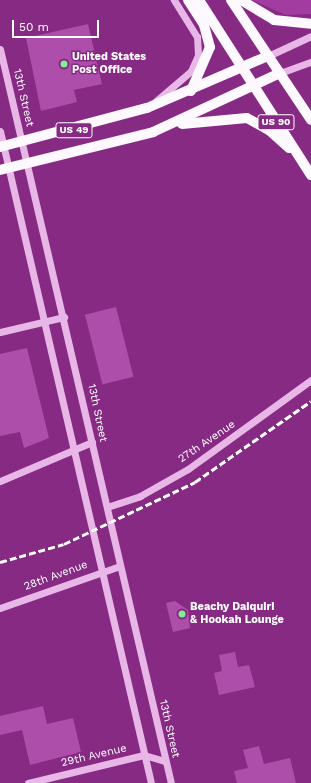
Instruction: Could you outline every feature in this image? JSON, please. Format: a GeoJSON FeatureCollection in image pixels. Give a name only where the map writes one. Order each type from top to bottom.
{"type":"FeatureCollection","features":[{"type":"Feature","properties":{"kind":"main road"},"geometry":{"type":"LineString","coordinates":[[188,0],[204,25],[210,47],[191,90]]}},
{"type":"Feature","properties":{"kind":"main road","name":"US 90"},"geometry":{"type":"LineString","coordinates":[[199,0],[311,175]]}},
{"type":"Feature","properties":{"kind":"main road","name":"US 90"},"geometry":{"type":"LineString","coordinates":[[231,0],[311,120]]}},
{"type":"Feature","properties":{"kind":"main road"},"geometry":{"type":"LineString","coordinates":[[241,0],[274,20],[311,24]]}},
{"type":"Feature","properties":{"kind":"main road","name":"US 49"},"geometry":{"type":"LineString","coordinates":[[2,147],[147,108],[242,69],[268,56]]}},
{"type":"Feature","properties":{"kind":"main road","name":"US 49"},"geometry":{"type":"LineString","coordinates":[[4,169],[136,138],[168,126],[280,73]]}},
{"type":"Feature","properties":{"kind":"main road"},"geometry":{"type":"LineString","coordinates":[[168,126],[247,118],[269,130],[300,158]]}},
{"type":"Feature","properties":{"kind":"street"},"geometry":{"type":"LineString","coordinates":[[147,108],[191,71],[198,55],[197,37],[174,0]]}},
{"type":"Feature","properties":{"kind":"street"},"geometry":{"type":"LineString","coordinates":[[268,56],[311,36]]}},
{"type":"Feature","properties":{"kind":"street","name":"13th Street"},"geometry":{"type":"LineString","coordinates":[[0,49],[26,164],[64,317],[171,783]]}},
{"type":"Feature","properties":{"kind":"street"},"geometry":{"type":"LineString","coordinates":[[280,73],[311,62]]}},
{"type":"Feature","properties":{"kind":"street"},"geometry":{"type":"LineString","coordinates":[[0,131],[4,169],[102,570],[150,783]]}},
{"type":"Feature","properties":{"kind":"street"},"geometry":{"type":"LineString","coordinates":[[0,332],[64,317]]}},
{"type":"Feature","properties":{"kind":"street","name":"27th Avenue"},"geometry":{"type":"LineString","coordinates":[[107,507],[140,496],[188,469],[311,380]]}},
{"type":"Feature","properties":{"kind":"street"},"geometry":{"type":"LineString","coordinates":[[0,481],[92,442]]}},
{"type":"Feature","properties":{"kind":"street","name":"28th Avenue"},"geometry":{"type":"LineString","coordinates":[[0,608],[102,570],[120,566]]}},
{"type":"Feature","properties":{"kind":"street","name":"29th Avenue"},"geometry":{"type":"LineString","coordinates":[[28,783],[144,755],[165,760]]}},
{"type":"Feature","properties":{"kind":"shaded area"},"geometry":{"type":"Polygon","coordinates":[[[252,0],[311,0],[311,14],[286,15],[252,0]]]}},
{"type":"Feature","properties":{"kind":"building","name":"United States Post Office"},"geometry":{"type":"Polygon","coordinates":[[[88,24],[102,84],[74,90],[77,102],[41,111],[26,38],[88,24]]]}},
{"type":"Feature","properties":{"kind":"building"},"geometry":{"type":"Polygon","coordinates":[[[116,307],[133,377],[102,385],[85,315],[116,307]]]}},
{"type":"Feature","properties":{"kind":"building"},"geometry":{"type":"Polygon","coordinates":[[[27,348],[49,438],[24,448],[20,432],[0,436],[0,354],[27,348]]]}},
{"type":"Feature","properties":{"kind":"building"},"geometry":{"type":"Polygon","coordinates":[[[175,601],[188,610],[190,628],[173,632],[166,603],[175,601]]]}},
{"type":"Feature","properties":{"kind":"building"},"geometry":{"type":"Polygon","coordinates":[[[235,652],[238,667],[249,665],[255,687],[219,695],[214,673],[222,671],[219,655],[235,652]]]}},
{"type":"Feature","properties":{"kind":"building"},"geometry":{"type":"Polygon","coordinates":[[[43,706],[47,724],[73,718],[81,752],[30,765],[22,730],[0,735],[0,716],[43,706]]]}},
{"type":"Feature","properties":{"kind":"building"},"geometry":{"type":"Polygon","coordinates":[[[259,746],[264,764],[290,758],[296,783],[237,783],[234,771],[248,768],[243,750],[259,746]]]}},
{"type":"Feature","properties":{"kind":"railway"},"geometry":{"type":"LineString","coordinates":[[0,562],[64,544],[195,482],[311,401]]}},
{"type":"Feature","properties":{"kind":"place","name":"United States Post Office"},"geometry":{"type":"Point","coordinates":[64,64]}},
{"type":"Feature","properties":{"kind":"place","name":"Beachy Daiquiri & Hookah Lounge"},"geometry":{"type":"Point","coordinates":[182,614]}}]}
